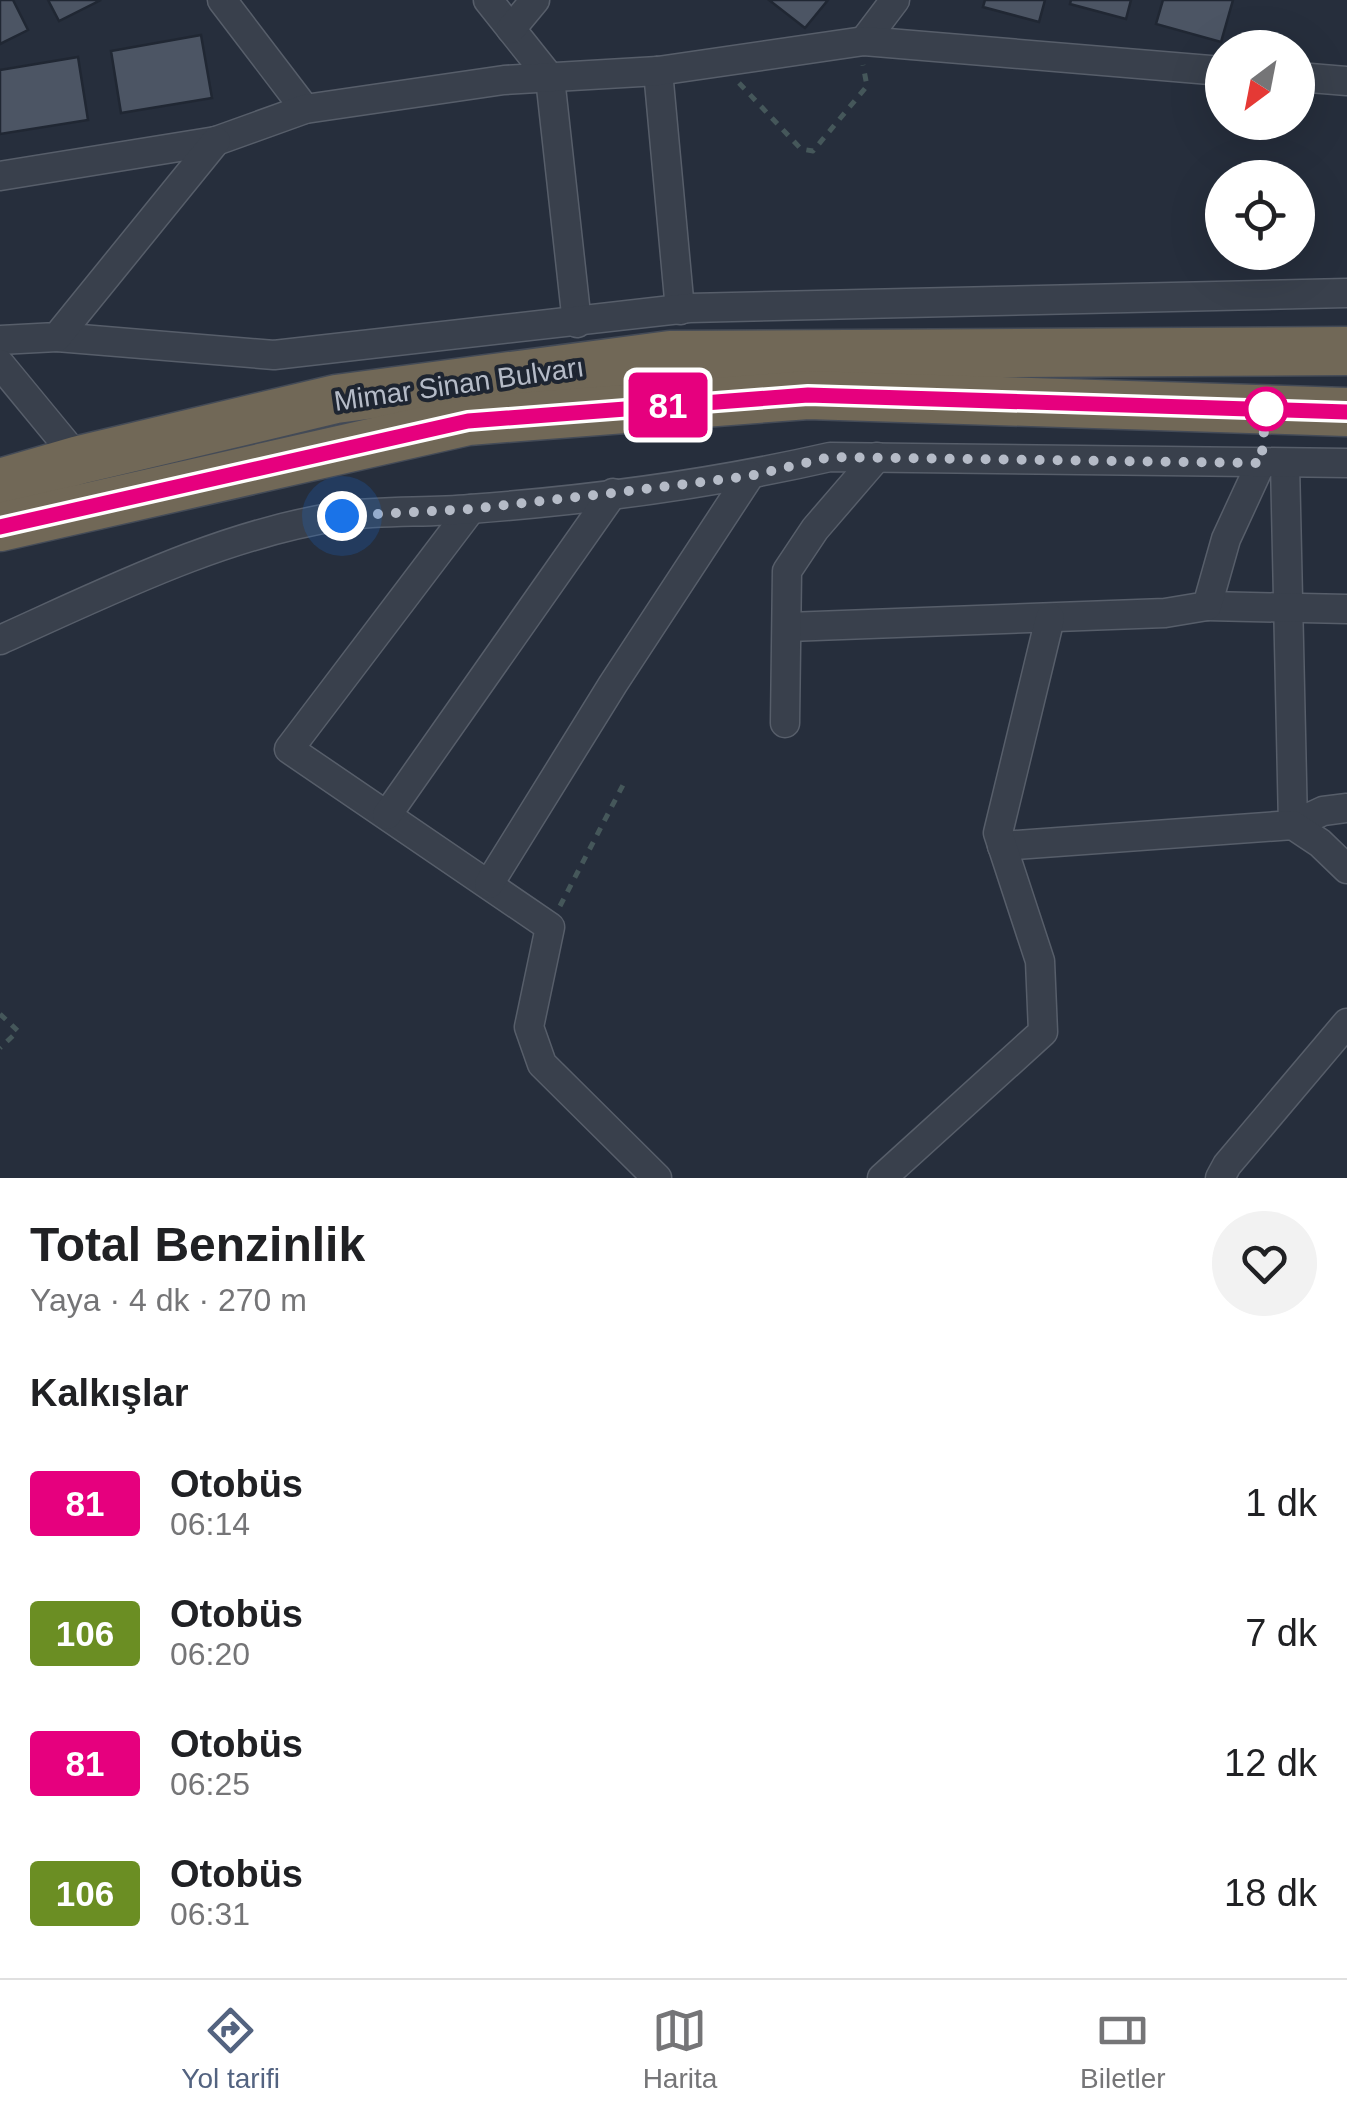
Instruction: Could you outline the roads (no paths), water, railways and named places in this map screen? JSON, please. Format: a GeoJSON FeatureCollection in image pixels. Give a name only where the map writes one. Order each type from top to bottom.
{"type":"FeatureCollection","features":[{"type":"Feature","properties":{"kind":"highway","name":"Mimar Sinan Bulvarı"},"geometry":{"type":"LineString","coordinates":[[0,484],[79,460],[336,399],[670,355],[1347,351]]}},
{"type":"Feature","properties":{"kind":"highway"},"geometry":{"type":"LineString","coordinates":[[0,528],[468,421],[808,395],[1347,412]]}},
{"type":"Feature","properties":{"kind":"street"},"geometry":{"type":"LineString","coordinates":[[222,0],[305,109]]}},
{"type":"Feature","properties":{"kind":"street"},"geometry":{"type":"LineString","coordinates":[[488,0],[550,78],[577,323]]}},
{"type":"Feature","properties":{"kind":"street"},"geometry":{"type":"LineString","coordinates":[[511,29],[535,0]]}},
{"type":"Feature","properties":{"kind":"street"},"geometry":{"type":"LineString","coordinates":[[864,41],[894,0]]}},
{"type":"Feature","properties":{"kind":"street"},"geometry":{"type":"LineString","coordinates":[[0,176],[216,141],[305,109],[504,80],[658,72],[864,41],[1205,70]]}},
{"type":"Feature","properties":{"kind":"street"},"geometry":{"type":"LineString","coordinates":[[658,72],[680,310]]}},
{"type":"Feature","properties":{"kind":"street"},"geometry":{"type":"LineString","coordinates":[[1315,78],[1347,81]]}},
{"type":"Feature","properties":{"kind":"street"},"geometry":{"type":"LineString","coordinates":[[57,337],[216,141]]}},
{"type":"Feature","properties":{"kind":"street"},"geometry":{"type":"LineString","coordinates":[[0,340],[57,337],[274,355],[680,310],[1347,293]]}},
{"type":"Feature","properties":{"kind":"street"},"geometry":{"type":"LineString","coordinates":[[0,364],[79,460]]}},
{"type":"Feature","properties":{"kind":"street"},"geometry":{"type":"LineString","coordinates":[[0,640],[106,592],[256,535],[342,516],[471,509],[613,493],[750,476],[830,457],[1347,462]]}},
{"type":"Feature","properties":{"kind":"street"},"geometry":{"type":"LineString","coordinates":[[785,724],[787,571],[815,529],[877,457]]}},
{"type":"Feature","properties":{"kind":"street"},"geometry":{"type":"LineString","coordinates":[[1207,606],[1226,538],[1273,463]]}},
{"type":"Feature","properties":{"kind":"street"},"geometry":{"type":"LineString","coordinates":[[1273,463],[1288,609],[1293,824]]}},
{"type":"Feature","properties":{"kind":"street"},"geometry":{"type":"LineString","coordinates":[[489,884],[613,684],[750,476]]}},
{"type":"Feature","properties":{"kind":"street"},"geometry":{"type":"LineString","coordinates":[[387,815],[613,493]]}},
{"type":"Feature","properties":{"kind":"street"},"geometry":{"type":"LineString","coordinates":[[471,509],[289,749],[550,926],[528,1027],[542,1064],[657,1178]]}},
{"type":"Feature","properties":{"kind":"street"},"geometry":{"type":"LineString","coordinates":[[788,627],[1166,613],[1207,606],[1347,608]]}},
{"type":"Feature","properties":{"kind":"street"},"geometry":{"type":"LineString","coordinates":[[882,1178],[1043,1032],[1040,961],[998,833],[1050,618]]}},
{"type":"Feature","properties":{"kind":"street"},"geometry":{"type":"LineString","coordinates":[[1002,846],[1293,824],[1322,810],[1347,808]]}},
{"type":"Feature","properties":{"kind":"street"},"geometry":{"type":"LineString","coordinates":[[1293,824],[1347,869]]}},
{"type":"Feature","properties":{"kind":"street"},"geometry":{"type":"LineString","coordinates":[[1220,1178],[1226,1165],[1347,1024]]}}]}
